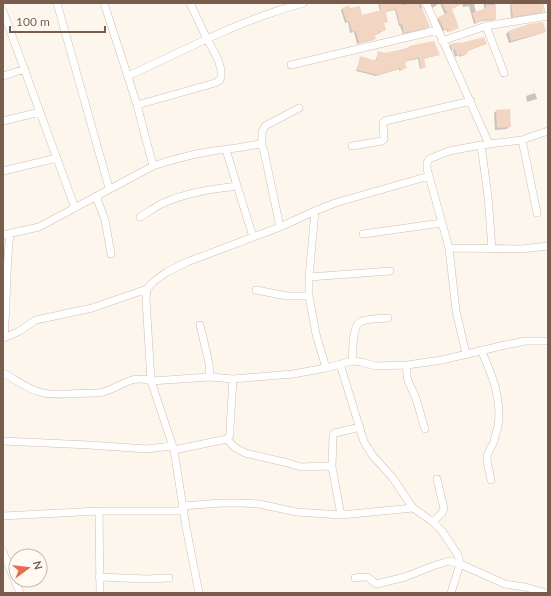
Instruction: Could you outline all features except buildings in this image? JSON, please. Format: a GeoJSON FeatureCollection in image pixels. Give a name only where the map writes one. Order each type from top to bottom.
{"type":"FeatureCollection","features":[{"type":"Feature","properties":{"kind":"street"},"geometry":{"type":"LineString","coordinates":[[57,3],[109,188]]}},
{"type":"Feature","properties":{"kind":"street"},"geometry":{"type":"LineString","coordinates":[[104,3],[137,105],[154,166]]}},
{"type":"Feature","properties":{"kind":"street"},"geometry":{"type":"LineString","coordinates":[[137,105],[215,83],[220,80],[222,73],[190,3]]}},
{"type":"Feature","properties":{"kind":"street"},"geometry":{"type":"LineString","coordinates":[[128,76],[236,25],[263,15],[304,3]]}},
{"type":"Feature","properties":{"kind":"street"},"geometry":{"type":"LineString","coordinates":[[426,3],[442,41],[471,101],[485,144],[492,249]]}},
{"type":"Feature","properties":{"kind":"street"},"geometry":{"type":"LineString","coordinates":[[546,3],[548,9]]}},
{"type":"Feature","properties":{"kind":"street"},"geometry":{"type":"LineString","coordinates":[[3,11],[75,208]]}},
{"type":"Feature","properties":{"kind":"street"},"geometry":{"type":"LineString","coordinates":[[442,41],[486,26],[548,16]]}},
{"type":"Feature","properties":{"kind":"street"},"geometry":{"type":"LineString","coordinates":[[486,26],[504,73]]}},
{"type":"Feature","properties":{"kind":"street"},"geometry":{"type":"LineString","coordinates":[[291,65],[438,30]]}},
{"type":"Feature","properties":{"kind":"street"},"geometry":{"type":"LineString","coordinates":[[3,76],[25,69]]}},
{"type":"Feature","properties":{"kind":"street"},"geometry":{"type":"LineString","coordinates":[[352,146],[382,141],[384,139],[383,123],[385,121],[471,101]]}},
{"type":"Feature","properties":{"kind":"street"},"geometry":{"type":"LineString","coordinates":[[280,227],[262,146],[262,132],[265,126],[299,108]]}},
{"type":"Feature","properties":{"kind":"street"},"geometry":{"type":"LineString","coordinates":[[3,121],[40,112]]}},
{"type":"Feature","properties":{"kind":"street"},"geometry":{"type":"LineString","coordinates":[[466,354],[456,311],[449,248],[429,176],[427,163],[429,159],[449,151],[485,144],[522,140],[548,131]]}},
{"type":"Feature","properties":{"kind":"street"},"geometry":{"type":"LineString","coordinates":[[522,140],[537,213]]}},
{"type":"Feature","properties":{"kind":"street"},"geometry":{"type":"LineString","coordinates":[[262,146],[259,144],[207,152],[181,157],[154,166],[109,188],[39,227],[7,234],[6,312],[4,337],[18,332],[36,320],[92,308],[147,289],[153,282],[167,272],[187,262],[280,227],[335,203],[429,176]]}},
{"type":"Feature","properties":{"kind":"street"},"geometry":{"type":"LineString","coordinates":[[226,150],[253,237]]}},
{"type":"Feature","properties":{"kind":"street"},"geometry":{"type":"LineString","coordinates":[[3,171],[58,158]]}},
{"type":"Feature","properties":{"kind":"street"},"geometry":{"type":"LineString","coordinates":[[140,217],[162,204],[192,193],[209,189],[237,186]]}},
{"type":"Feature","properties":{"kind":"street"},"geometry":{"type":"LineString","coordinates":[[96,196],[105,220],[111,254]]}},
{"type":"Feature","properties":{"kind":"street"},"geometry":{"type":"LineString","coordinates":[[315,211],[309,277],[309,296],[316,334],[326,368]]}},
{"type":"Feature","properties":{"kind":"street"},"geometry":{"type":"LineString","coordinates":[[363,234],[442,223]]}},
{"type":"Feature","properties":{"kind":"street"},"geometry":{"type":"LineString","coordinates":[[449,248],[492,249],[548,246]]}},
{"type":"Feature","properties":{"kind":"street"},"geometry":{"type":"LineString","coordinates":[[309,277],[390,271]]}},
{"type":"Feature","properties":{"kind":"street"},"geometry":{"type":"LineString","coordinates":[[147,289],[146,299],[151,381],[173,448],[199,593]]}},
{"type":"Feature","properties":{"kind":"street"},"geometry":{"type":"LineString","coordinates":[[256,290],[287,296],[309,296]]}},
{"type":"Feature","properties":{"kind":"street"},"geometry":{"type":"LineString","coordinates":[[352,361],[355,327],[358,322],[370,319],[388,318]]}},
{"type":"Feature","properties":{"kind":"street"},"geometry":{"type":"LineString","coordinates":[[200,325],[209,363],[210,377]]}},
{"type":"Feature","properties":{"kind":"street"},"geometry":{"type":"LineString","coordinates":[[3,373],[39,392],[49,394],[100,393],[106,392],[121,383],[131,380],[145,379],[151,381],[210,377],[233,379],[293,374],[326,368],[352,361],[376,366],[407,365],[442,360],[526,341],[548,341]]}},
{"type":"Feature","properties":{"kind":"street"},"geometry":{"type":"LineString","coordinates":[[481,350],[490,369],[499,407],[498,426],[494,442],[488,452],[487,458],[491,480]]}},
{"type":"Feature","properties":{"kind":"street"},"geometry":{"type":"LineString","coordinates":[[340,364],[364,442],[373,456],[395,481],[413,508],[433,522],[442,531],[458,555],[460,564],[451,593]]}},
{"type":"Feature","properties":{"kind":"street"},"geometry":{"type":"LineString","coordinates":[[407,365],[409,385],[415,395],[425,429]]}},
{"type":"Feature","properties":{"kind":"street"},"geometry":{"type":"LineString","coordinates":[[3,441],[147,449],[173,448],[226,439],[230,435],[233,379]]}},
{"type":"Feature","properties":{"kind":"street"},"geometry":{"type":"LineString","coordinates":[[341,515],[332,467],[332,435],[360,427]]}},
{"type":"Feature","properties":{"kind":"street"},"geometry":{"type":"LineString","coordinates":[[226,439],[234,447],[245,453],[302,467],[332,467]]}},
{"type":"Feature","properties":{"kind":"street"},"geometry":{"type":"LineString","coordinates":[[433,522],[444,509],[437,479]]}},
{"type":"Feature","properties":{"kind":"street"},"geometry":{"type":"LineString","coordinates":[[3,516],[99,511],[183,509],[221,503],[259,504],[296,512],[341,515],[413,508]]}},
{"type":"Feature","properties":{"kind":"street"},"geometry":{"type":"LineString","coordinates":[[99,511],[100,593]]}},
{"type":"Feature","properties":{"kind":"street"},"geometry":{"type":"LineString","coordinates":[[3,552],[20,593]]}},
{"type":"Feature","properties":{"kind":"street"},"geometry":{"type":"LineString","coordinates":[[355,578],[366,576],[377,584],[405,577],[449,561],[460,564],[505,584],[525,587],[546,593]]}},
{"type":"Feature","properties":{"kind":"street"},"geometry":{"type":"LineString","coordinates":[[100,577],[146,579],[169,578]]}}]}
